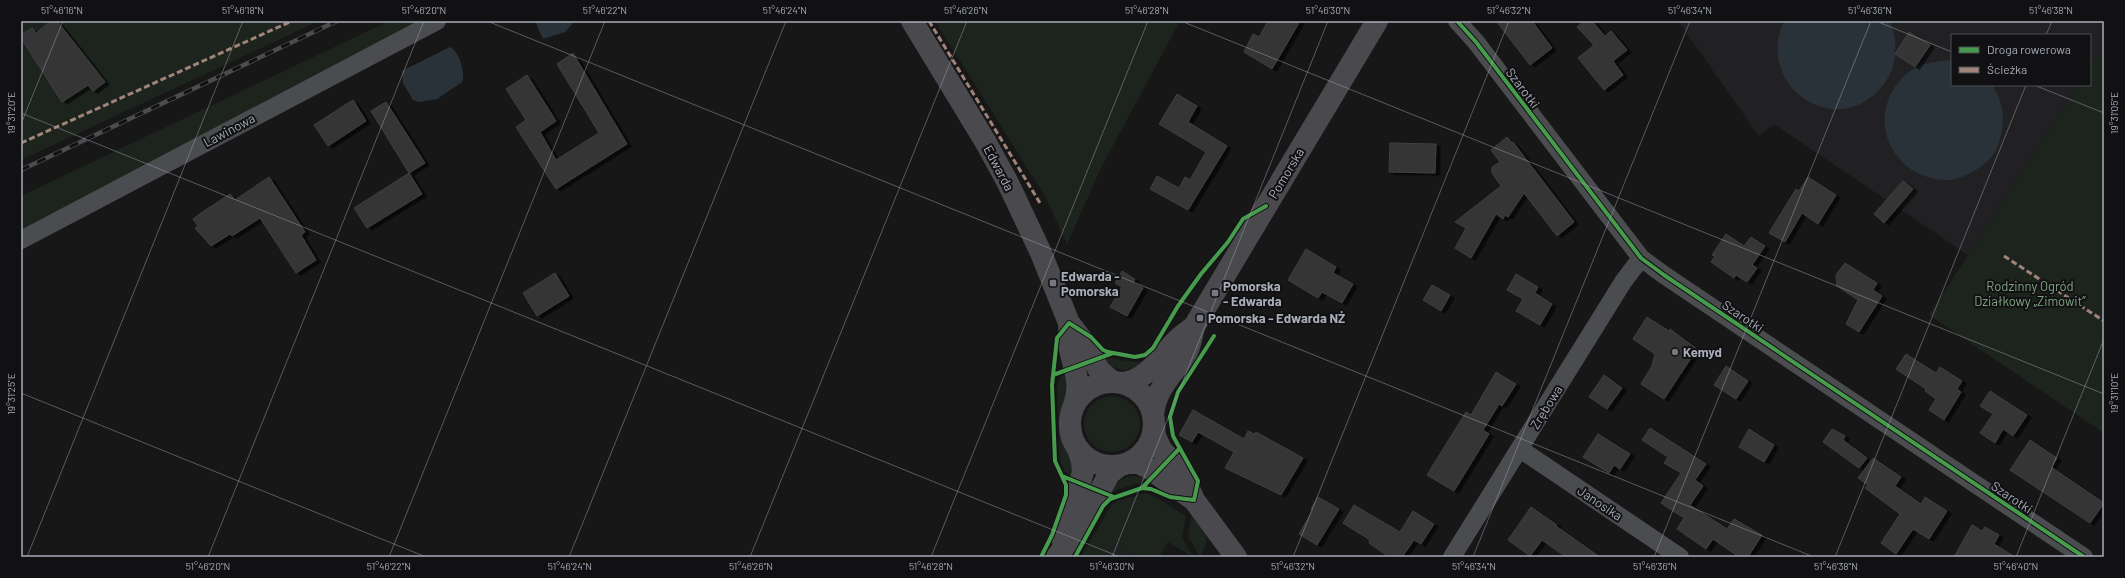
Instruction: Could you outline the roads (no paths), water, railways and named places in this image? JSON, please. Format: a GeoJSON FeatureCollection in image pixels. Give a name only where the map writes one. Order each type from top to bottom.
{"type":"FeatureCollection","features":[{"type":"Feature","properties":{"kind":"street","name":"Lawinowa"},"geometry":{"type":"LineString","coordinates":[[21,240],[437,21]]}},
{"type":"Feature","properties":{"kind":"street","name":"Edwarda"},"geometry":{"type":"LineString","coordinates":[[912,21],[986,141],[1008,183],[1041,253],[1069,323],[1083,341],[1099,370],[1118,383]]}},
{"type":"Feature","properties":{"kind":"street","name":"Pomorska"},"geometry":{"type":"LineString","coordinates":[[1153,421],[1154,402],[1187,352],[1195,325],[1377,21]]}},
{"type":"Feature","properties":{"kind":"street","name":"Szarotki"},"geometry":{"type":"LineString","coordinates":[[1457,21],[1476,42],[1641,258],[1664,275],[2084,557]]}},
{"type":"Feature","properties":{"kind":"street","name":"Zrębowa"},"geometry":{"type":"LineString","coordinates":[[1452,557],[1623,282],[1641,258]]}},
{"type":"Feature","properties":{"kind":"street","name":"Edwarda"},"geometry":{"type":"LineString","coordinates":[[1069,323],[1069,348],[1078,377],[1078,387],[1074,405]]}},
{"type":"Feature","properties":{"kind":"street","name":"Pomorska"},"geometry":{"type":"LineString","coordinates":[[1118,383],[1135,380],[1149,371],[1175,342],[1195,325]]}},
{"type":"Feature","properties":{"kind":"street"},"geometry":{"type":"LineString","coordinates":[[1058,555],[1083,476],[1082,461],[1070,432],[1071,413],[1074,405],[1086,390],[1104,383],[1118,383],[1131,387],[1142,396],[1150,407],[1157,443],[1183,475],[1194,500],[1236,557]]}},
{"type":"Feature","properties":{"kind":"street"},"geometry":{"type":"LineString","coordinates":[[1058,555],[1088,514],[1109,474],[1144,452],[1152,435],[1153,421]]}},
{"type":"Feature","properties":{"kind":"street"},"geometry":{"type":"LineString","coordinates":[[1078,449],[1092,462],[1110,466],[1138,464],[1147,467],[1194,500]]}},
{"type":"Feature","properties":{"kind":"street","name":"Janosika"},"geometry":{"type":"LineString","coordinates":[[1520,449],[1680,557]]}},
{"type":"Feature","properties":{"kind":"railway"},"geometry":{"type":"LineString","coordinates":[[21,170],[337,21]]}},
{"type":"Feature","properties":{"kind":"place","name":"Edwarda - Pomorska"},"geometry":{"type":"Point","coordinates":[1053,283]}},
{"type":"Feature","properties":{"kind":"place","name":"Pomorska - Edwarda"},"geometry":{"type":"Point","coordinates":[1215,293]}},
{"type":"Feature","properties":{"kind":"place","name":"Pomorska - Edwarda NŻ"},"geometry":{"type":"Point","coordinates":[1200,318]}},
{"type":"Feature","properties":{"kind":"place","name":"Kemyd"},"geometry":{"type":"Point","coordinates":[1675,352]}},
{"type":"Feature","properties":{"kind":"park label","name":"Rodzinny Ogród Działkowy „Zimowit”"},"geometry":{"type":"Point","coordinates":[2030,294]}}]}
